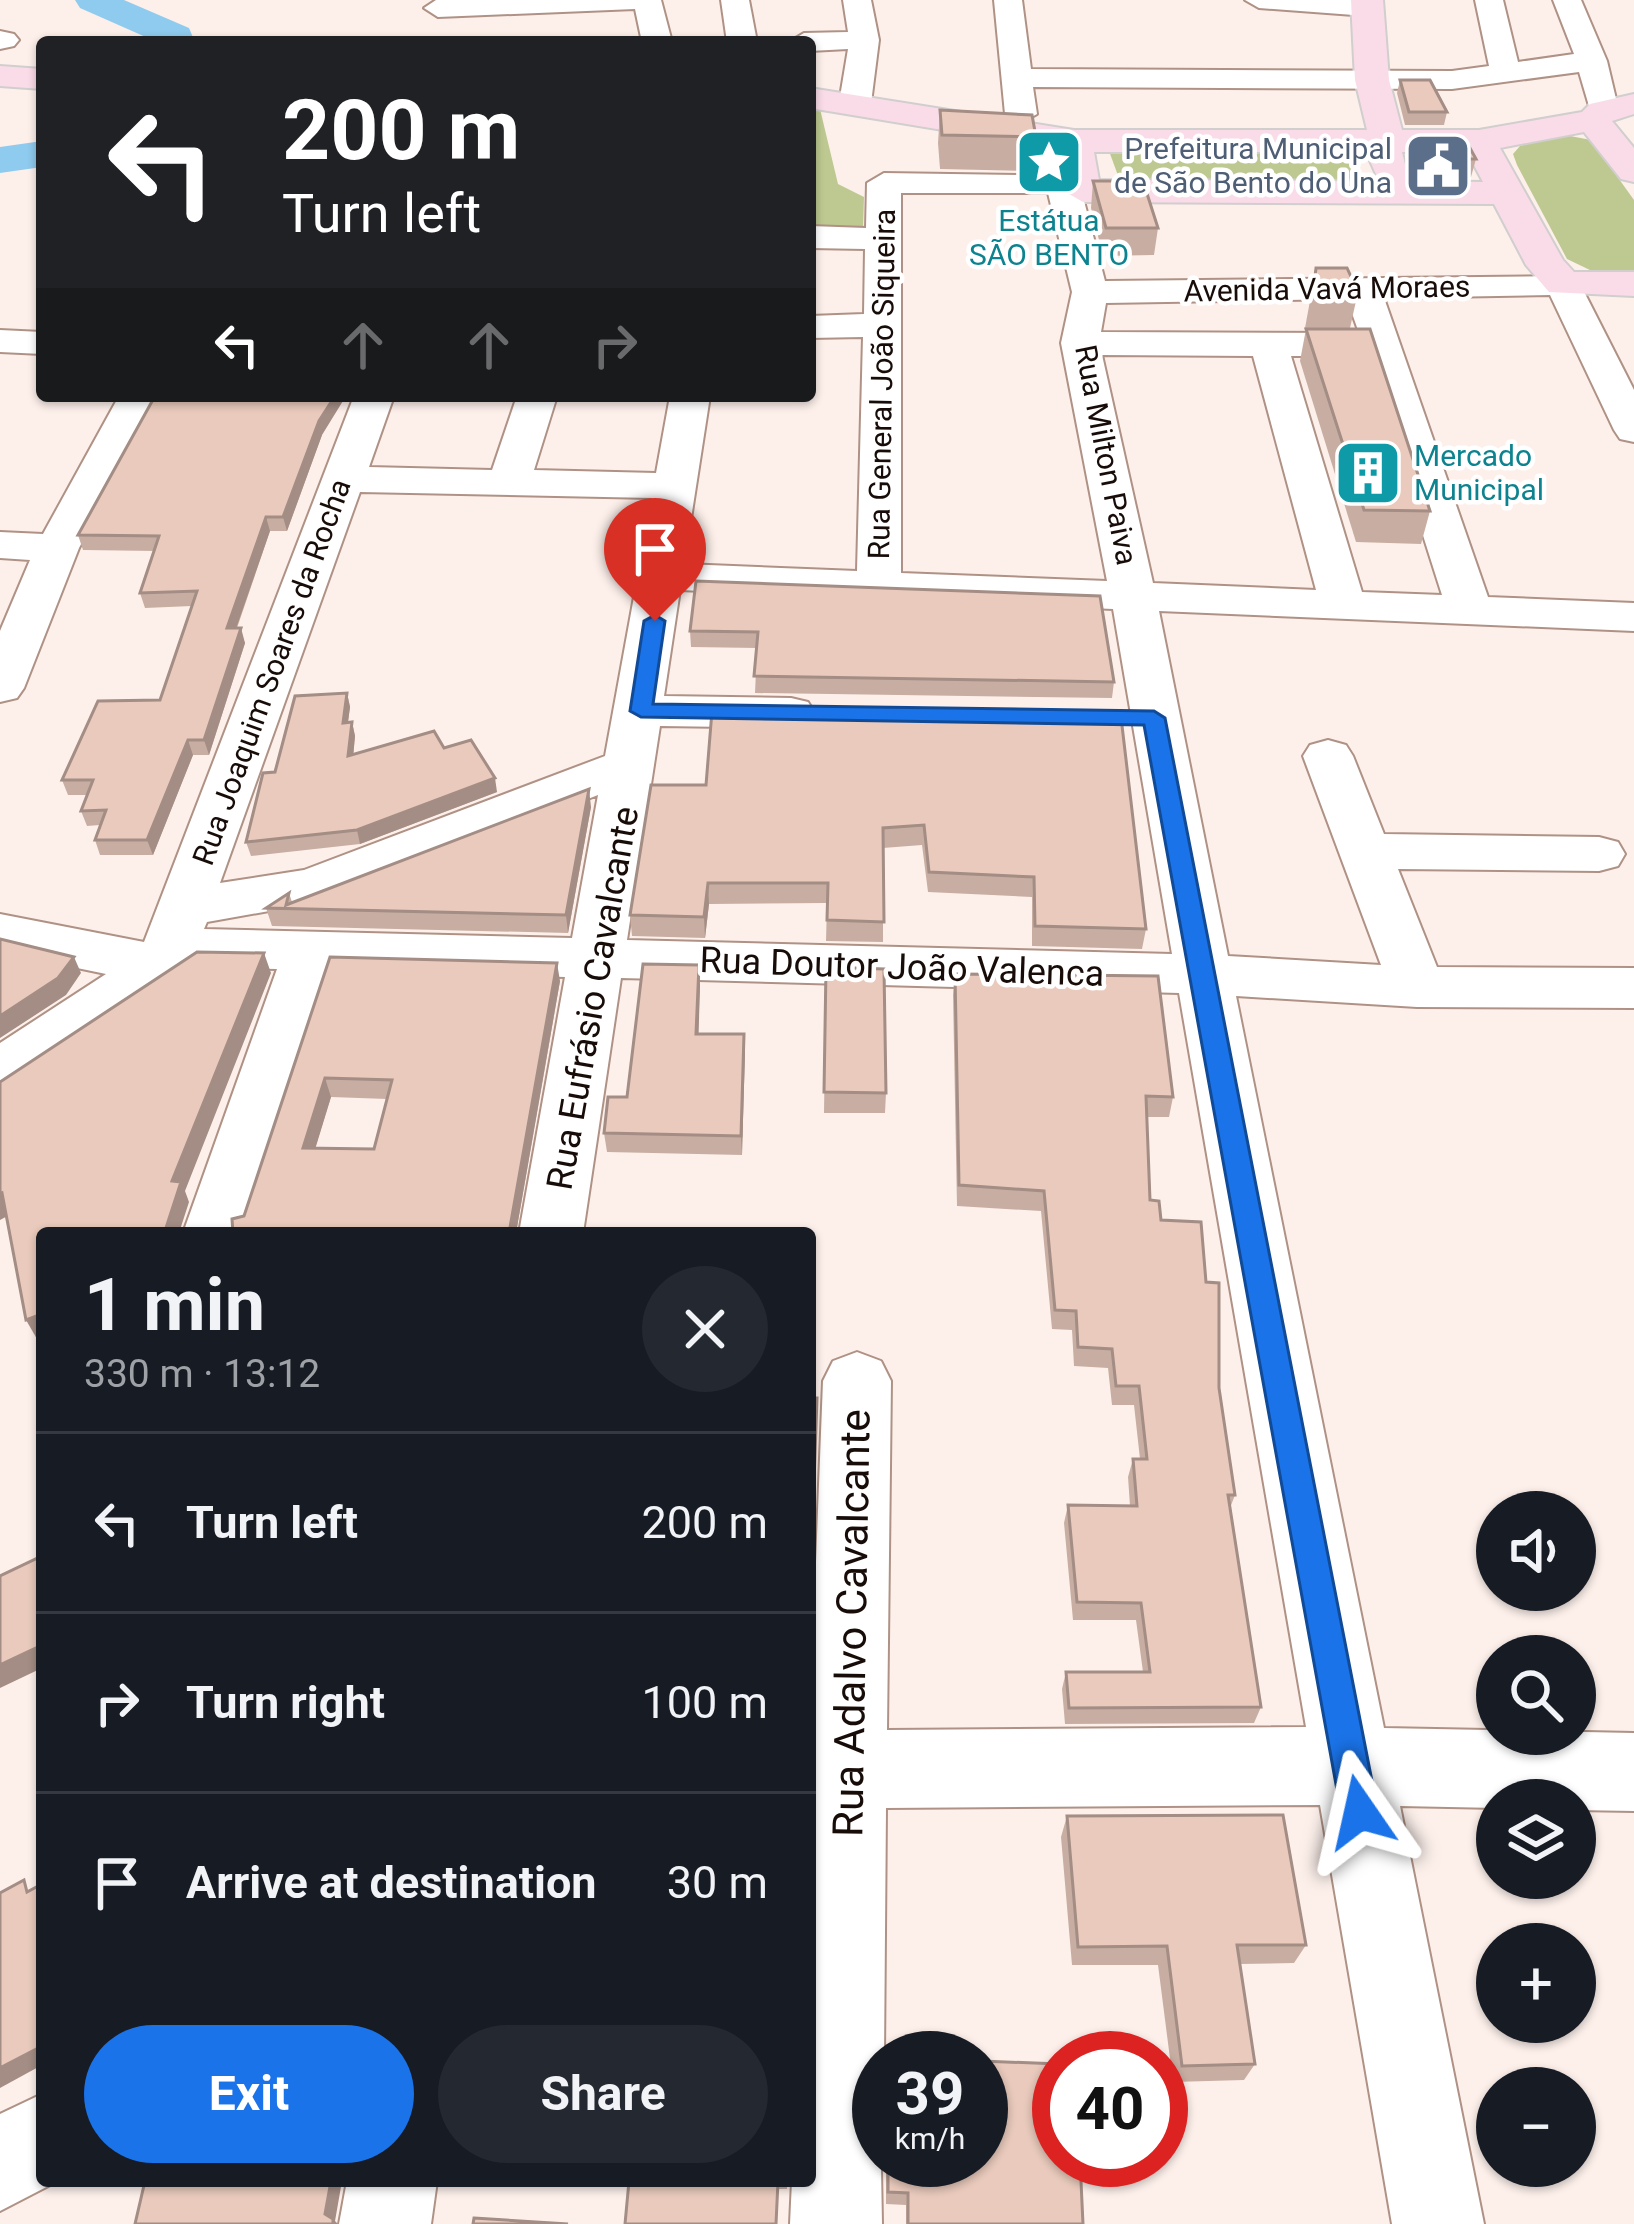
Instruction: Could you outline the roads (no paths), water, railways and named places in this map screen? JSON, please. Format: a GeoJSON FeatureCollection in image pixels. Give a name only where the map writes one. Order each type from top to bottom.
{"type":"FeatureCollection","features":[{"type":"Feature","properties":{"kind":"main road"},"geometry":{"type":"LineString","coordinates":[[1367,3],[1372,80],[1387,141]]}},
{"type":"Feature","properties":{"kind":"main road"},"geometry":{"type":"LineString","coordinates":[[0,76],[36,79]]}},
{"type":"Feature","properties":{"kind":"main road"},"geometry":{"type":"LineString","coordinates":[[816,99],[1074,141],[1479,141],[1610,112],[1634,171]]}},
{"type":"Feature","properties":{"kind":"main road"},"geometry":{"type":"LineString","coordinates":[[1349,140],[1366,148],[1381,180],[1378,189],[1369,192]]}},
{"type":"Feature","properties":{"kind":"main road"},"geometry":{"type":"LineString","coordinates":[[1074,141],[1083,187],[1506,193]]}},
{"type":"Feature","properties":{"kind":"main road"},"geometry":{"type":"LineString","coordinates":[[1387,141],[1382,147],[1395,181],[1416,193]]}},
{"type":"Feature","properties":{"kind":"main road"},"geometry":{"type":"LineString","coordinates":[[1479,141],[1506,193],[1578,284],[1634,284]]}},
{"type":"Feature","properties":{"kind":"street"},"geometry":{"type":"LineString","coordinates":[[438,8],[647,0],[656,36]]}},
{"type":"Feature","properties":{"kind":"street"},"geometry":{"type":"LineString","coordinates":[[734,0],[741,36]]}},
{"type":"Feature","properties":{"kind":"street"},"geometry":{"type":"LineString","coordinates":[[855,103],[864,40],[857,0]]}},
{"type":"Feature","properties":{"kind":"street"},"geometry":{"type":"LineString","coordinates":[[1007,0],[1022,132]]}},
{"type":"Feature","properties":{"kind":"street"},"geometry":{"type":"LineString","coordinates":[[1259,0],[1367,3]]}},
{"type":"Feature","properties":{"kind":"street"},"geometry":{"type":"LineString","coordinates":[[1489,0],[1506,74]]}},
{"type":"Feature","properties":{"kind":"street"},"geometry":{"type":"LineString","coordinates":[[1567,0],[1610,112]]}},
{"type":"Feature","properties":{"kind":"street"},"geometry":{"type":"LineString","coordinates":[[480,6],[518,25],[520,35]]}},
{"type":"Feature","properties":{"kind":"street"},"geometry":{"type":"LineString","coordinates":[[816,42],[864,40]]}},
{"type":"Feature","properties":{"kind":"street"},"geometry":{"type":"LineString","coordinates":[[1017,78],[1372,80],[1506,74],[1592,61]]}},
{"type":"Feature","properties":{"kind":"street","name":"Rua General João Siqueira"},"geometry":{"type":"LineString","coordinates":[[879,585],[884,183],[1083,187]]}},
{"type":"Feature","properties":{"kind":"street","name":"Rua Milton Paiva"},"geometry":{"type":"LineString","coordinates":[[1083,187],[1064,193],[1090,292],[1080,343],[1133,596],[1130,717],[1200,974],[1438,2224]]}},
{"type":"Feature","properties":{"kind":"street"},"geometry":{"type":"LineString","coordinates":[[816,237],[884,239]]}},
{"type":"Feature","properties":{"kind":"street"},"geometry":{"type":"LineString","coordinates":[[1578,284],[1634,367]]}},
{"type":"Feature","properties":{"kind":"street"},"geometry":{"type":"LineString","coordinates":[[1578,284],[1634,430]]}},
{"type":"Feature","properties":{"kind":"street","name":"Avenida Vavá Moraes"},"geometry":{"type":"LineString","coordinates":[[1090,292],[1578,284]]}},
{"type":"Feature","properties":{"kind":"street"},"geometry":{"type":"LineString","coordinates":[[1364,290],[1469,609]]}},
{"type":"Feature","properties":{"kind":"street"},"geometry":{"type":"LineString","coordinates":[[816,327],[882,325]]}},
{"type":"Feature","properties":{"kind":"street"},"geometry":{"type":"LineString","coordinates":[[0,341],[36,343]]}},
{"type":"Feature","properties":{"kind":"street"},"geometry":{"type":"LineString","coordinates":[[1080,343],[1382,345]]}},
{"type":"Feature","properties":{"kind":"street"},"geometry":{"type":"LineString","coordinates":[[1269,345],[1342,604]]}},
{"type":"Feature","properties":{"kind":"street"},"geometry":{"type":"LineString","coordinates":[[0,688],[57,548],[136,402]]}},
{"type":"Feature","properties":{"kind":"street","name":"Rua Joaquim Soares da Rocha"},"geometry":{"type":"LineString","coordinates":[[172,940],[372,402]]}},
{"type":"Feature","properties":{"kind":"street"},"geometry":{"type":"LineString","coordinates":[[509,482],[535,402]]}},
{"type":"Feature","properties":{"kind":"street","name":"Rua Eufrásio Cavalcante"},"geometry":{"type":"LineString","coordinates":[[552,1227],[689,402]]}},
{"type":"Feature","properties":{"kind":"street"},"geometry":{"type":"LineString","coordinates":[[343,479],[676,486]]}},
{"type":"Feature","properties":{"kind":"street"},"geometry":{"type":"LineString","coordinates":[[0,545],[57,548]]}},
{"type":"Feature","properties":{"kind":"street"},"geometry":{"type":"LineString","coordinates":[[662,576],[1634,617]]}},
{"type":"Feature","properties":{"kind":"street"},"geometry":{"type":"LineString","coordinates":[[0,1072],[172,940],[312,887],[637,737],[844,713]]}},
{"type":"Feature","properties":{"kind":"street"},"geometry":{"type":"LineString","coordinates":[[1328,756],[1417,987]]}},
{"type":"Feature","properties":{"kind":"street"},"geometry":{"type":"LineString","coordinates":[[1363,851],[1599,854]]}},
{"type":"Feature","properties":{"kind":"street"},"geometry":{"type":"LineString","coordinates":[[0,933],[172,940]]}},
{"type":"Feature","properties":{"kind":"street","name":"Rua Doutor João Valenca"},"geometry":{"type":"LineString","coordinates":[[172,940],[311,951],[1200,974],[1417,987],[1634,988]]}},
{"type":"Feature","properties":{"kind":"street"},"geometry":{"type":"LineString","coordinates":[[217,1227],[311,951]]}},
{"type":"Feature","properties":{"kind":"street","name":"Rua Adalvo Cavalcante"},"geometry":{"type":"LineString","coordinates":[[836,2224],[829,1770],[856,1381]]}},
{"type":"Feature","properties":{"kind":"street"},"geometry":{"type":"LineString","coordinates":[[829,1770],[1351,1766],[1634,1772]]}},
{"type":"Feature","properties":{"kind":"street"},"geometry":{"type":"LineString","coordinates":[[0,2166],[36,2142]]}},
{"type":"Feature","properties":{"kind":"street"},"geometry":{"type":"LineString","coordinates":[[386,2224],[391,2187]]}},
{"type":"Feature","properties":{"kind":"waterway"},"geometry":{"type":"LineString","coordinates":[[93,0],[176,36]]}},
{"type":"Feature","properties":{"kind":"waterway"},"geometry":{"type":"LineString","coordinates":[[0,160],[36,155]]}},
{"type":"Feature","properties":{"kind":"place","name":"Estátua SÃO BENTO"},"geometry":{"type":"Point","coordinates":[1049,162]}},
{"type":"Feature","properties":{"kind":"place","name":"Prefeitura Municipal de São Bento do Una"},"geometry":{"type":"Point","coordinates":[1438,166]}},
{"type":"Feature","properties":{"kind":"place","name":"Mercado Municipal"},"geometry":{"type":"Point","coordinates":[1368,473]}}]}
